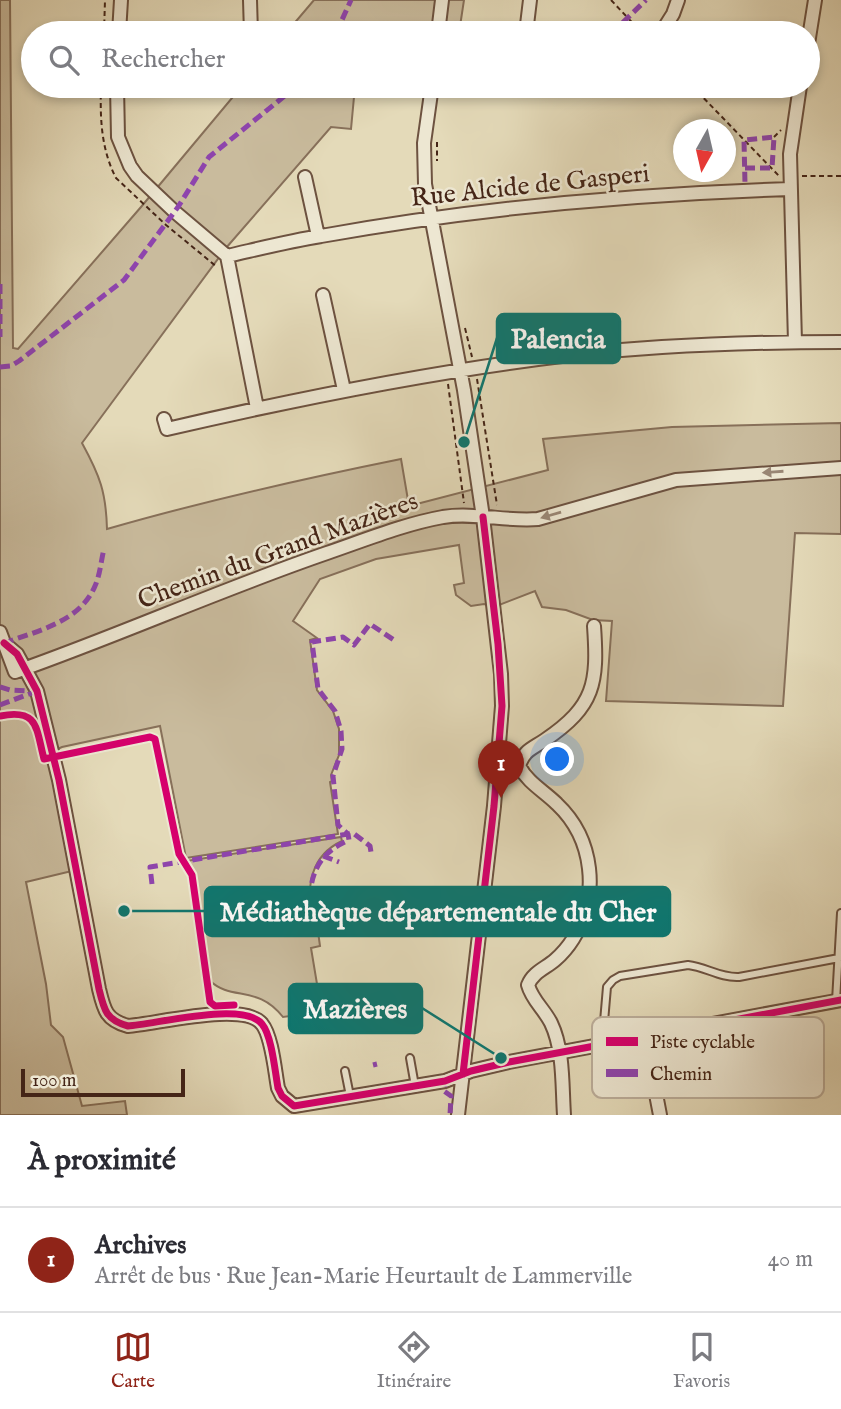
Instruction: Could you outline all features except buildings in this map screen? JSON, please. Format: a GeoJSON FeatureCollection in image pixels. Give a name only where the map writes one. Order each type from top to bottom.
{"type":"FeatureCollection","features":[{"type":"Feature","properties":{"kind":"street"},"geometry":{"type":"LineString","coordinates":[[120,21],[121,0]]}},
{"type":"Feature","properties":{"kind":"street"},"geometry":{"type":"LineString","coordinates":[[250,0],[251,21]]}},
{"type":"Feature","properties":{"kind":"street"},"geometry":{"type":"LineString","coordinates":[[439,21],[442,0]]}},
{"type":"Feature","properties":{"kind":"street"},"geometry":{"type":"LineString","coordinates":[[527,21],[530,0]]}},
{"type":"Feature","properties":{"kind":"street"},"geometry":{"type":"LineString","coordinates":[[667,21],[678,0]]}},
{"type":"Feature","properties":{"kind":"street"},"geometry":{"type":"LineString","coordinates":[[812,21],[815,0]]}},
{"type":"Feature","properties":{"kind":"street"},"geometry":{"type":"LineString","coordinates":[[117,98],[118,136],[130,166],[175,212],[227,256],[257,408]]}},
{"type":"Feature","properties":{"kind":"street"},"geometry":{"type":"LineString","coordinates":[[430,98],[424,143],[430,219],[461,370],[483,517],[501,674],[502,706],[458,1115]]}},
{"type":"Feature","properties":{"kind":"street"},"geometry":{"type":"LineString","coordinates":[[795,342],[790,189],[791,140],[798,98]]}},
{"type":"Feature","properties":{"kind":"street"},"geometry":{"type":"LineString","coordinates":[[305,177],[318,236]]}},
{"type":"Feature","properties":{"kind":"street","name":"Rue Alcide de Gasperi"},"geometry":{"type":"LineString","coordinates":[[227,256],[318,236],[517,207],[674,193],[790,189]]}},
{"type":"Feature","properties":{"kind":"street"},"geometry":{"type":"LineString","coordinates":[[323,295],[344,390]]}},
{"type":"Feature","properties":{"kind":"street"},"geometry":{"type":"LineString","coordinates":[[164,419],[167,429],[344,390],[461,370],[642,349],[841,342]]}},
{"type":"Feature","properties":{"kind":"street","name":"Chemin du Grand Mazières"},"geometry":{"type":"LineString","coordinates":[[26,668],[250,579],[397,529],[442,517],[538,519],[676,480],[841,468]]}},
{"type":"Feature","properties":{"kind":"street"},"geometry":{"type":"LineString","coordinates":[[564,1115],[559,1054],[551,1023],[530,994],[528,985],[534,975],[553,962],[574,937],[587,902],[590,886],[589,866],[581,836],[571,819],[526,778],[519,766],[523,754],[558,731],[587,701],[594,686],[594,626]]}},
{"type":"Feature","properties":{"kind":"street"},"geometry":{"type":"LineString","coordinates":[[2,637],[15,672],[26,668],[37,691],[53,751],[103,1007],[116,1023],[128,1026],[233,1013],[255,1018],[266,1029],[278,1088],[289,1103],[301,1105],[445,1081],[463,1074],[592,1047]]}},
{"type":"Feature","properties":{"kind":"street"},"geometry":{"type":"LineString","coordinates":[[497,761],[520,763]]}},
{"type":"Feature","properties":{"kind":"street"},"geometry":{"type":"LineString","coordinates":[[749,1017],[838,1000]]}},
{"type":"Feature","properties":{"kind":"lane"},"geometry":{"type":"LineString","coordinates":[[838,1000],[841,914]]}},
{"type":"Feature","properties":{"kind":"lane"},"geometry":{"type":"LineString","coordinates":[[604,1017],[607,987],[620,976],[688,965],[699,966],[727,977],[839,958]]}},
{"type":"Feature","properties":{"kind":"lane"},"geometry":{"type":"LineString","coordinates":[[410,1058],[415,1086]]}},
{"type":"Feature","properties":{"kind":"lane"},"geometry":{"type":"LineString","coordinates":[[345,1071],[350,1098]]}},
{"type":"Feature","properties":{"kind":"path"},"geometry":{"type":"LineString","coordinates":[[104,21],[105,0]]}},
{"type":"Feature","properties":{"kind":"path"},"geometry":{"type":"LineString","coordinates":[[611,0],[631,21]]}},
{"type":"Feature","properties":{"kind":"path"},"geometry":{"type":"LineString","coordinates":[[101,98],[100,127],[116,178],[166,225],[217,267],[219,275]]}},
{"type":"Feature","properties":{"kind":"path"},"geometry":{"type":"LineString","coordinates":[[704,98],[742,138]]}},
{"type":"Feature","properties":{"kind":"path"},"geometry":{"type":"LineString","coordinates":[[437,140],[437,165]]}},
{"type":"Feature","properties":{"kind":"path"},"geometry":{"type":"LineString","coordinates":[[463,317],[476,368],[499,519]]}},
{"type":"Feature","properties":{"kind":"shaded area"},"geometry":{"type":"Polygon","coordinates":[[[0,0],[10,0],[13,348],[18,349],[232,98],[354,98],[351,129],[331,127],[226,248],[82,443],[101,485],[107,529],[253,491],[401,459],[409,506],[548,470],[543,439],[672,427],[841,423],[841,534],[795,533],[783,706],[606,701],[612,621],[593,620],[566,610],[542,607],[535,591],[494,607],[484,604],[471,606],[456,595],[454,585],[464,583],[459,545],[376,559],[320,579],[293,621],[317,638],[310,640],[317,690],[333,711],[339,729],[339,755],[330,782],[338,834],[186,858],[160,726],[53,751],[76,870],[26,882],[46,984],[51,1025],[63,1037],[82,1106],[125,1101],[127,1115],[0,1115],[0,0]]]}},
{"type":"Feature","properties":{"kind":"shaded area"},"geometry":{"type":"Polygon","coordinates":[[[314,0],[464,0],[461,21],[296,21],[314,0]]]}},
{"type":"Feature","properties":{"kind":"shaded area"},"geometry":{"type":"Polygon","coordinates":[[[341,837],[342,841],[331,847],[317,863],[310,894],[311,917],[316,917],[320,946],[311,948],[317,984],[325,988],[328,1011],[283,1017],[264,1000],[218,987],[209,980],[196,878],[186,861],[341,837]]]}},
{"type":"Feature","properties":{"kind":"marked path"},"geometry":{"type":"LineString","coordinates":[[341,21],[351,0]]}},
{"type":"Feature","properties":{"kind":"marked path"},"geometry":{"type":"LineString","coordinates":[[624,21],[646,0]]}},
{"type":"Feature","properties":{"kind":"marked path"},"geometry":{"type":"LineString","coordinates":[[0,367],[11,366],[19,361],[124,280],[178,207],[209,157],[282,98]]}},
{"type":"Feature","properties":{"kind":"marked path"},"geometry":{"type":"LineString","coordinates":[[745,168],[772,168],[774,137],[744,140],[745,184]]}},
{"type":"Feature","properties":{"kind":"marked path"},"geometry":{"type":"LineString","coordinates":[[0,284],[0,337]]}},
{"type":"Feature","properties":{"kind":"marked path"},"geometry":{"type":"LineString","coordinates":[[4,643],[56,624],[79,608],[95,586],[104,549]]}},
{"type":"Feature","properties":{"kind":"marked path"},"geometry":{"type":"LineString","coordinates":[[310,898],[313,878],[320,862],[332,850],[349,840],[348,834],[338,825],[333,776],[342,749],[341,731],[335,711],[318,689],[312,642],[343,637],[354,645],[370,624],[394,640]]}},
{"type":"Feature","properties":{"kind":"marked path"},"geometry":{"type":"LineString","coordinates":[[0,687],[30,691]]}},
{"type":"Feature","properties":{"kind":"marked path"},"geometry":{"type":"LineString","coordinates":[[0,705],[37,691]]}},
{"type":"Feature","properties":{"kind":"marked path"},"geometry":{"type":"LineString","coordinates":[[152,884],[150,867],[353,833],[370,846],[371,852]]}},
{"type":"Feature","properties":{"kind":"marked path"},"geometry":{"type":"LineString","coordinates":[[323,856],[339,862]]}},
{"type":"Feature","properties":{"kind":"marked path"},"geometry":{"type":"LineString","coordinates":[[373,1065],[377,1064]]}},
{"type":"Feature","properties":{"kind":"marked path"},"geometry":{"type":"LineString","coordinates":[[446,1077],[444,1091],[451,1096],[450,1115]]}},
{"type":"Feature","properties":{"kind":"cycle path"},"geometry":{"type":"LineString","coordinates":[[463,1074],[494,806],[502,706],[498,644],[483,517]]}},
{"type":"Feature","properties":{"kind":"cycle path"},"geometry":{"type":"LineString","coordinates":[[4,643],[17,654],[37,691],[59,780],[99,989],[107,1013],[115,1021],[128,1026],[219,1014],[252,1017],[262,1024],[268,1037],[278,1088],[282,1096],[294,1106],[445,1081],[471,1071],[509,1062],[592,1046]]}},
{"type":"Feature","properties":{"kind":"cycle path"},"geometry":{"type":"LineString","coordinates":[[0,716],[13,714],[29,718],[37,730],[44,759],[150,737],[155,739],[179,854],[192,875],[210,1002],[215,1006],[234,1005]]}},
{"type":"Feature","properties":{"kind":"cycle path"},"geometry":{"type":"LineString","coordinates":[[750,1017],[841,1000]]}},
{"type":"Feature","properties":{"kind":"place","name":"Palencia"},"geometry":{"type":"Point","coordinates":[464,442]}},
{"type":"Feature","properties":{"kind":"place","name":"Archives"},"geometry":{"type":"Point","coordinates":[501,798]}},
{"type":"Feature","properties":{"kind":"place","name":"Médiathèque départementale du Cher"},"geometry":{"type":"Point","coordinates":[124,911]}},
{"type":"Feature","properties":{"kind":"place","name":"Mazières"},"geometry":{"type":"Point","coordinates":[501,1058]}}]}
